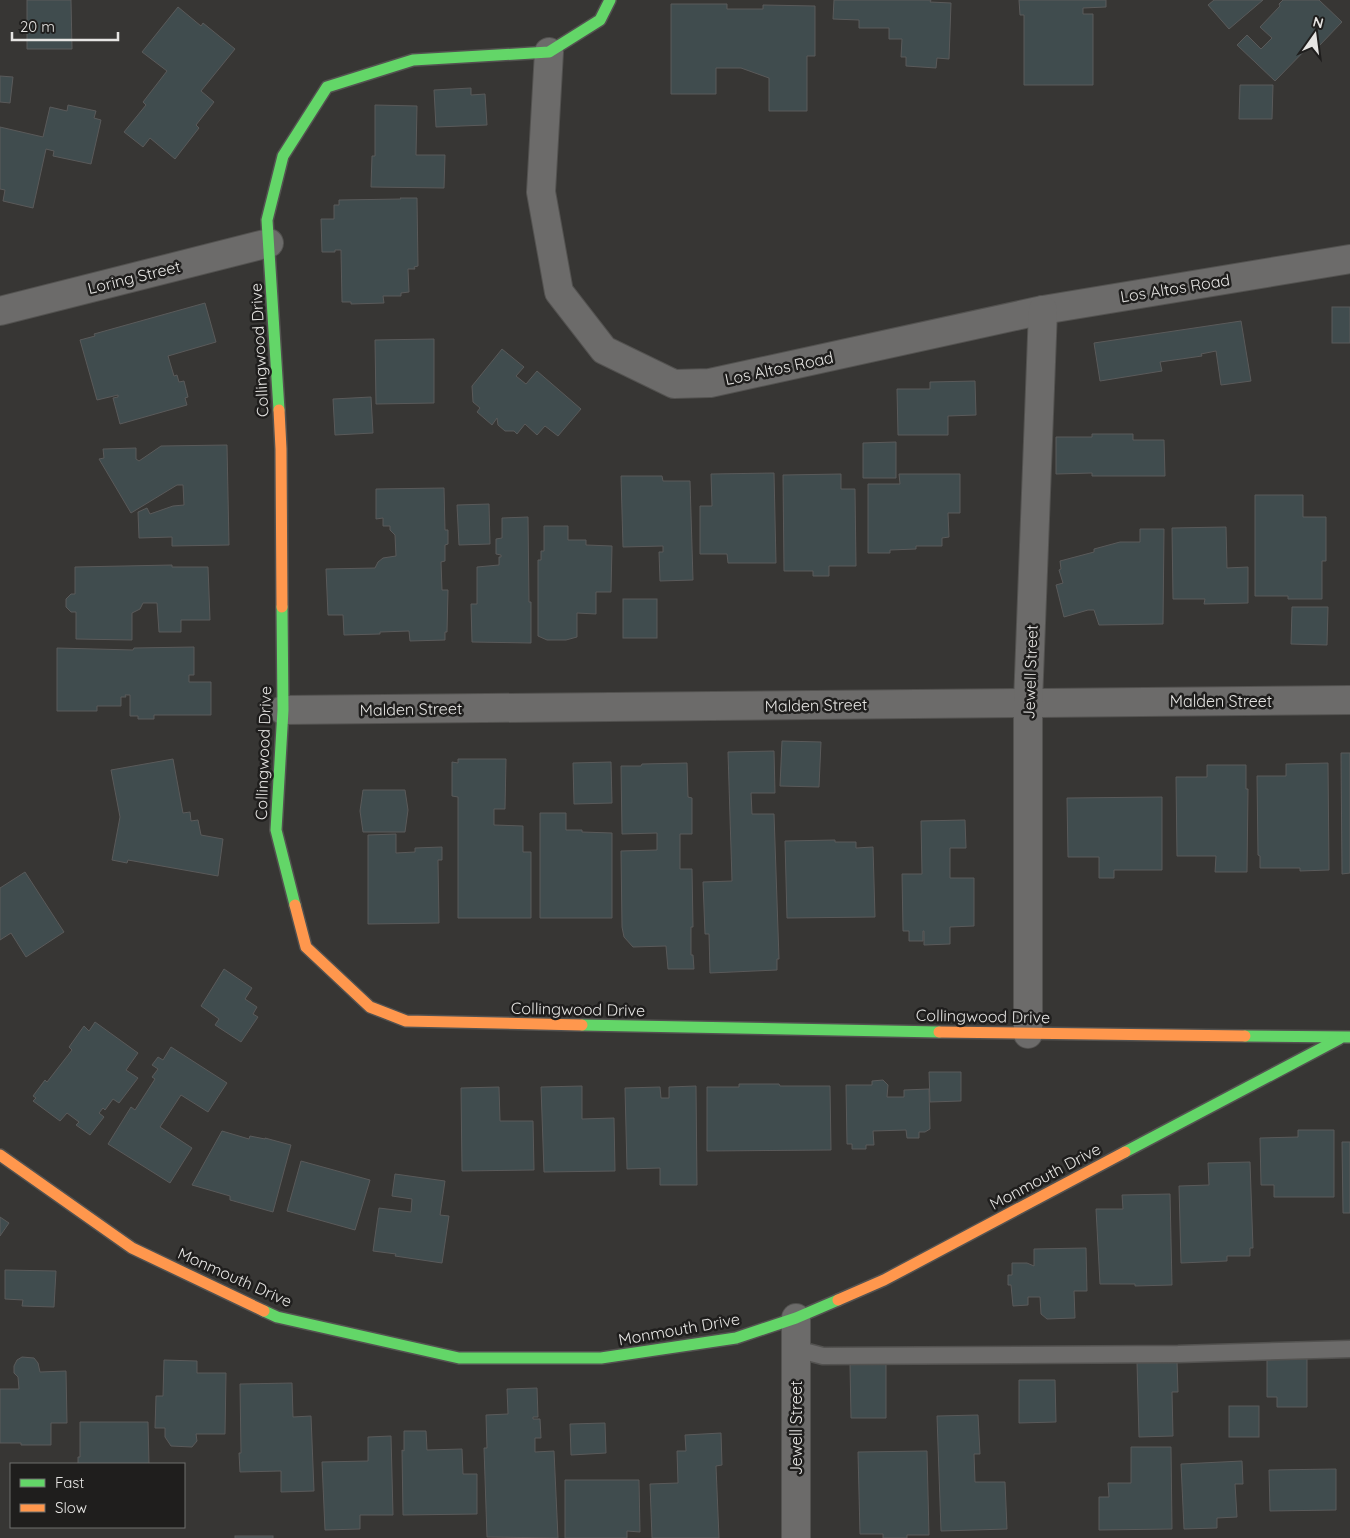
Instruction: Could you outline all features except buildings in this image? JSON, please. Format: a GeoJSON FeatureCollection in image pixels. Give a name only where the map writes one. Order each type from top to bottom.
{"type":"FeatureCollection","features":[{"type":"Feature","properties":{"kind":"street"},"geometry":{"type":"LineString","coordinates":[[549,52],[600,20],[610,0]]}},
{"type":"Feature","properties":{"kind":"street","name":"Collingwood Drive"},"geometry":{"type":"LineString","coordinates":[[549,52],[413,60],[327,87],[283,156],[267,220],[281,449],[282,710],[276,830],[306,947],[370,1007],[406,1021],[1028,1034],[1346,1037]]}},
{"type":"Feature","properties":{"kind":"street","name":"Los Altos Road"},"geometry":{"type":"LineString","coordinates":[[549,52],[541,192],[560,292],[604,350],[674,384],[710,383],[1043,310],[1350,259]]}},
{"type":"Feature","properties":{"kind":"street","name":"Loring Street"},"geometry":{"type":"LineString","coordinates":[[0,311],[269,243]]}},
{"type":"Feature","properties":{"kind":"street","name":"Jewell Street"},"geometry":{"type":"LineString","coordinates":[[1028,1034],[1028,702],[1043,310]]}},
{"type":"Feature","properties":{"kind":"street","name":"Malden Street"},"geometry":{"type":"LineString","coordinates":[[282,710],[1350,700]]}},
{"type":"Feature","properties":{"kind":"street","name":"Monmouth Drive"},"geometry":{"type":"LineString","coordinates":[[0,1155],[132,1248],[277,1317],[459,1358],[601,1358],[736,1338],[796,1318],[884,1280],[1346,1037]]}},
{"type":"Feature","properties":{"kind":"street","name":"Jewell Street"},"geometry":{"type":"LineString","coordinates":[[796,1318],[796,1538]]}},
{"type":"Feature","properties":{"kind":"lane"},"geometry":{"type":"LineString","coordinates":[[796,1349],[823,1356],[1178,1354],[1350,1349]]}},
{"type":"Feature","properties":{"kind":"traffic: fast"},"geometry":{"type":"LineString","coordinates":[[279,410],[267,220],[283,156],[327,87],[413,60],[549,52],[600,20],[610,0]]}},
{"type":"Feature","properties":{"kind":"traffic: fast"},"geometry":{"type":"LineString","coordinates":[[282,607],[283,710],[276,830],[295,905]]}},
{"type":"Feature","properties":{"kind":"traffic: fast"},"geometry":{"type":"LineString","coordinates":[[582,1025],[939,1032]]}},
{"type":"Feature","properties":{"kind":"traffic: fast"},"geometry":{"type":"LineString","coordinates":[[1245,1036],[1350,1037]]}},
{"type":"Feature","properties":{"kind":"traffic: fast"},"geometry":{"type":"LineString","coordinates":[[1125,1152],[1339,1039]]}},
{"type":"Feature","properties":{"kind":"traffic: fast"},"geometry":{"type":"LineString","coordinates":[[264,1311],[277,1317],[459,1358],[601,1358],[736,1338],[796,1318],[838,1300]]}},
{"type":"Feature","properties":{"kind":"traffic: slow"},"geometry":{"type":"LineString","coordinates":[[279,410],[282,607]]}},
{"type":"Feature","properties":{"kind":"traffic: slow"},"geometry":{"type":"LineString","coordinates":[[295,905],[306,947],[370,1007],[406,1021],[582,1025]]}},
{"type":"Feature","properties":{"kind":"traffic: slow"},"geometry":{"type":"LineString","coordinates":[[939,1032],[1245,1036]]}},
{"type":"Feature","properties":{"kind":"traffic: slow"},"geometry":{"type":"LineString","coordinates":[[838,1300],[884,1280],[1125,1152]]}},
{"type":"Feature","properties":{"kind":"traffic: slow"},"geometry":{"type":"LineString","coordinates":[[0,1155],[132,1248],[264,1311]]}}]}
